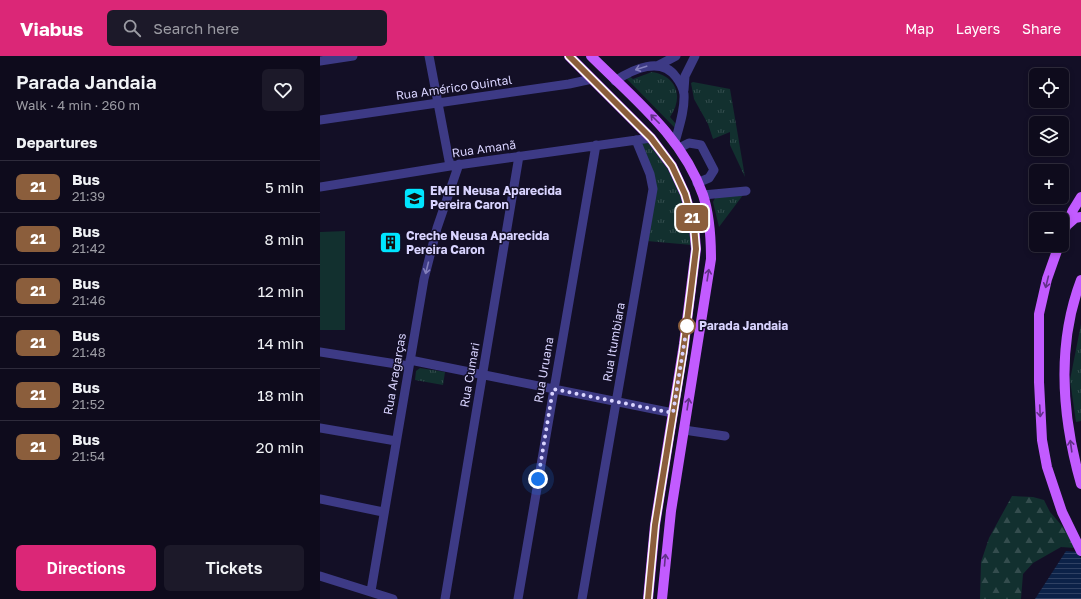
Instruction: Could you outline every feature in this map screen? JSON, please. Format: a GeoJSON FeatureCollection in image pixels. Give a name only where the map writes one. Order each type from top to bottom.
{"type":"FeatureCollection","features":[{"type":"Feature","properties":{"kind":"main road"},"geometry":{"type":"LineString","coordinates":[[569,56],[651,138],[672,166],[685,194],[694,226],[696,249],[683,352],[655,525],[648,599]]}},
{"type":"Feature","properties":{"kind":"main road"},"geometry":{"type":"LineString","coordinates":[[591,56],[659,123],[677,145],[703,195],[710,227],[711,259],[671,510],[662,599]]}},
{"type":"Feature","properties":{"kind":"main road"},"geometry":{"type":"LineString","coordinates":[[1069,219],[1081,197]]}},
{"type":"Feature","properties":{"kind":"main road"},"geometry":{"type":"LineString","coordinates":[[1069,223],[1075,218],[1081,217]]}},
{"type":"Feature","properties":{"kind":"main road"},"geometry":{"type":"LineString","coordinates":[[1057,252],[1047,279],[1039,314],[1039,387],[1042,440],[1047,467],[1062,512],[1081,551]]}},
{"type":"Feature","properties":{"kind":"main road"},"geometry":{"type":"LineString","coordinates":[[1081,280],[1072,305],[1066,336],[1064,381],[1071,450],[1081,484]]}},
{"type":"Feature","properties":{"kind":"street"},"geometry":{"type":"LineString","coordinates":[[320,61],[352,56]]}},
{"type":"Feature","properties":{"kind":"street"},"geometry":{"type":"LineString","coordinates":[[429,56],[438,102],[454,165]]}},
{"type":"Feature","properties":{"kind":"street"},"geometry":{"type":"LineString","coordinates":[[615,80],[643,67],[659,65],[676,56]]}},
{"type":"Feature","properties":{"kind":"street"},"geometry":{"type":"LineString","coordinates":[[695,56],[684,76],[684,105],[677,145],[689,143],[701,145],[714,170],[709,178],[698,183]]}},
{"type":"Feature","properties":{"kind":"street"},"geometry":{"type":"LineString","coordinates":[[659,65],[674,73],[684,92]]}},
{"type":"Feature","properties":{"kind":"street","name":"Rua Américo Quintal"},"geometry":{"type":"LineString","coordinates":[[320,120],[569,84],[592,79]]}},
{"type":"Feature","properties":{"kind":"street","name":"Rua Amanã"},"geometry":{"type":"LineString","coordinates":[[320,187],[454,165],[651,138]]}},
{"type":"Feature","properties":{"kind":"street","name":"Rua Itumbiara"},"geometry":{"type":"LineString","coordinates":[[582,599],[653,189],[650,174],[636,140]]}},
{"type":"Feature","properties":{"kind":"street","name":"Rua Uruana"},"geometry":{"type":"LineString","coordinates":[[518,599],[596,145]]}},
{"type":"Feature","properties":{"kind":"street","name":"Rua Cumari"},"geometry":{"type":"LineString","coordinates":[[444,599],[519,156]]}},
{"type":"Feature","properties":{"kind":"street","name":"Rua Aragarças"},"geometry":{"type":"LineString","coordinates":[[371,591],[383,512],[424,279],[454,165]]}},
{"type":"Feature","properties":{"kind":"street"},"geometry":{"type":"LineString","coordinates":[[703,195],[746,191]]}},
{"type":"Feature","properties":{"kind":"street"},"geometry":{"type":"LineString","coordinates":[[320,352],[409,363],[482,375],[673,413]]}},
{"type":"Feature","properties":{"kind":"street"},"geometry":{"type":"LineString","coordinates":[[320,428],[396,441]]}},
{"type":"Feature","properties":{"kind":"street"},"geometry":{"type":"LineString","coordinates":[[684,430],[725,436]]}},
{"type":"Feature","properties":{"kind":"street"},"geometry":{"type":"LineString","coordinates":[[320,500],[383,512]]}},
{"type":"Feature","properties":{"kind":"street"},"geometry":{"type":"LineString","coordinates":[[320,576],[393,599]]}},
{"type":"Feature","properties":{"kind":"green space"},"geometry":{"type":"Polygon","coordinates":[[[652,72],[661,74],[667,78],[676,88],[677,102],[670,117],[676,124],[675,128],[625,77],[629,76],[633,79],[652,72]]]}},
{"type":"Feature","properties":{"kind":"green space"},"geometry":{"type":"Polygon","coordinates":[[[693,82],[730,89],[745,177],[730,145],[730,132],[713,139],[708,124],[694,99],[691,83],[693,82]]]}},
{"type":"Feature","properties":{"kind":"green space"},"geometry":{"type":"Polygon","coordinates":[[[650,140],[667,165],[678,187],[692,245],[647,241],[656,189],[640,141],[650,140]]]}},
{"type":"Feature","properties":{"kind":"green space"},"geometry":{"type":"Polygon","coordinates":[[[746,191],[719,227],[713,202],[716,196],[746,191]]]}},
{"type":"Feature","properties":{"kind":"green space"},"geometry":{"type":"Polygon","coordinates":[[[345,231],[345,330],[320,330],[320,232],[345,231]]]}},
{"type":"Feature","properties":{"kind":"green space"},"geometry":{"type":"Polygon","coordinates":[[[1081,324],[1081,421],[1076,422],[1070,380],[1081,324]]]}},
{"type":"Feature","properties":{"kind":"green space"},"geometry":{"type":"Polygon","coordinates":[[[420,368],[445,372],[443,385],[415,380],[416,371],[420,368]]]}},
{"type":"Feature","properties":{"kind":"green space"},"geometry":{"type":"Polygon","coordinates":[[[1012,496],[1033,497],[1044,500],[1050,512],[1071,536],[1075,548],[1061,547],[1033,563],[1023,574],[1021,599],[980,599],[981,562],[989,538],[1012,496]]]}},
{"type":"Feature","properties":{"kind":"water"},"geometry":{"type":"Polygon","coordinates":[[[1066,551],[1078,552],[1081,558],[1081,599],[1035,599],[1066,551]]]}},
{"type":"Feature","properties":{"kind":"bus line","name":"21"},"geometry":{"type":"LineString","coordinates":[[569,56],[651,138],[672,166],[685,194],[694,226],[696,249],[691,290],[683,352],[655,525],[648,599]]}},
{"type":"Feature","properties":{"kind":"place","name":"EMEI Neusa Aparecida Pereira Caron"},"geometry":{"type":"Point","coordinates":[415,198]}},
{"type":"Feature","properties":{"kind":"place","name":"Creche Neusa Aparecida Pereira Caron"},"geometry":{"type":"Point","coordinates":[390,243]}},
{"type":"Feature","properties":{"kind":"place","name":"Parada Jandaia"},"geometry":{"type":"Point","coordinates":[687,326]}},
{"type":"Feature","properties":{"kind":"route"},"geometry":{"type":"LineString","coordinates":[[538,479],[553,389],[673,413],[687,326]]}}]}
